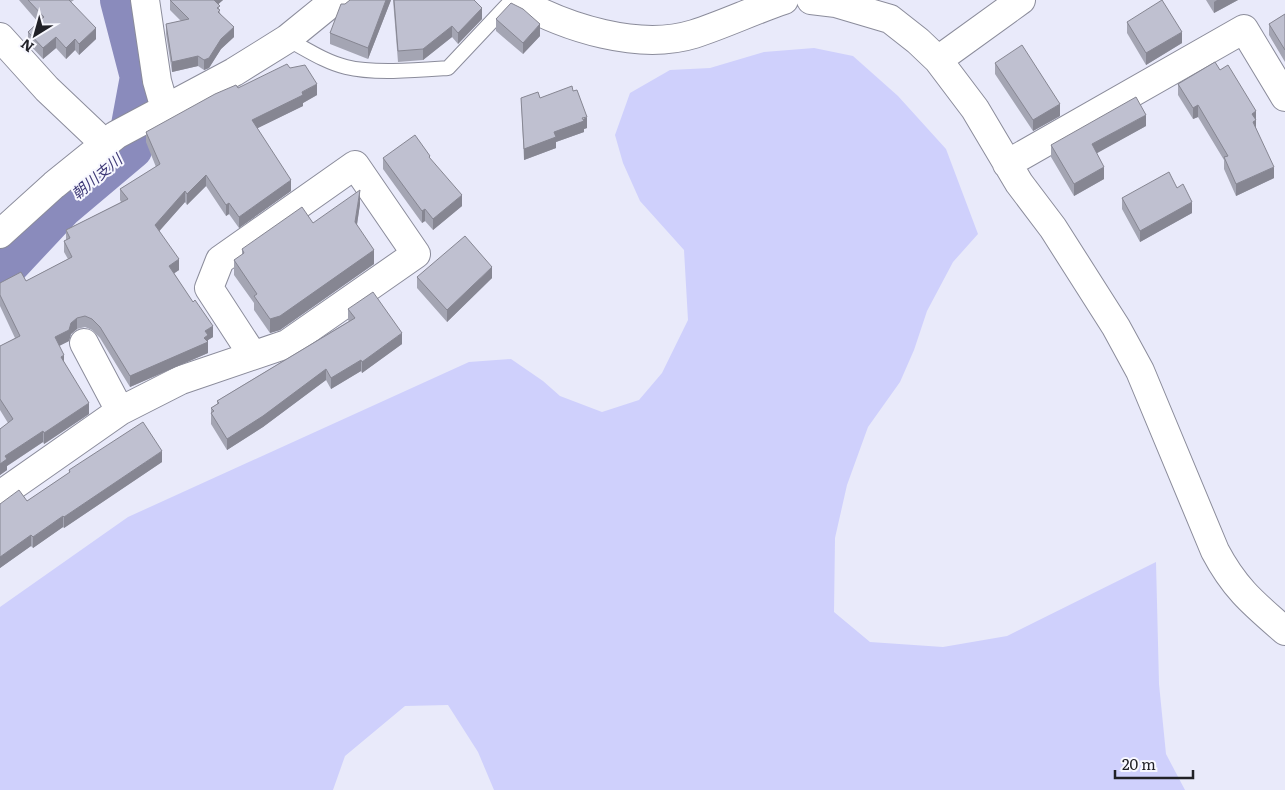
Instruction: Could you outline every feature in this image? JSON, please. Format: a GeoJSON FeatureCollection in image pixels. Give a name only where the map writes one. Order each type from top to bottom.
{"type":"FeatureCollection","features":[{"type":"Feature","properties":{"kind":"street"},"geometry":{"type":"LineString","coordinates":[[145,0],[157,81],[157,114]]}},
{"type":"Feature","properties":{"kind":"street"},"geometry":{"type":"LineString","coordinates":[[0,234],[54,185],[110,140],[234,72],[287,39],[335,0]]}},
{"type":"Feature","properties":{"kind":"street"},"geometry":{"type":"LineString","coordinates":[[518,0],[558,21],[595,32],[628,38],[663,39],[693,34],[784,0]]}},
{"type":"Feature","properties":{"kind":"street"},"geometry":{"type":"LineString","coordinates":[[811,0],[893,9],[918,41],[938,60],[975,108],[1007,164],[1053,228],[1116,327],[1140,371],[1207,533],[1228,576],[1244,595],[1285,632]]}},
{"type":"Feature","properties":{"kind":"street"},"geometry":{"type":"LineString","coordinates":[[938,60],[1021,0]]}},
{"type":"Feature","properties":{"kind":"street"},"geometry":{"type":"LineString","coordinates":[[1007,164],[1244,29],[1285,97]]}},
{"type":"Feature","properties":{"kind":"street"},"geometry":{"type":"LineString","coordinates":[[0,37],[47,89],[110,140]]}},
{"type":"Feature","properties":{"kind":"street"},"geometry":{"type":"LineString","coordinates":[[0,495],[120,411],[181,380],[252,354],[287,344],[416,254],[355,165],[220,260],[209,288],[252,354]]}},
{"type":"Feature","properties":{"kind":"street"},"geometry":{"type":"LineString","coordinates":[[84,343],[120,411]]}},
{"type":"Feature","properties":{"kind":"lane"},"geometry":{"type":"LineString","coordinates":[[287,39],[331,62],[348,68],[419,70],[448,68],[512,0]]}},
{"type":"Feature","properties":{"kind":"shaded area"},"geometry":{"type":"Polygon","coordinates":[[[814,48],[853,56],[898,96],[946,149],[978,234],[953,262],[927,311],[914,350],[900,382],[868,427],[847,485],[835,538],[834,612],[870,642],[943,647],[1007,636],[1156,562],[1159,684],[1166,754],[1185,790],[494,790],[478,752],[448,705],[405,706],[345,756],[333,790],[0,790],[0,607],[128,517],[469,362],[511,359],[543,381],[560,396],[602,412],[639,400],[662,373],[688,320],[684,250],[640,201],[623,163],[615,135],[630,93],[670,70],[710,68],[764,52],[814,48]]]}},
{"type":"Feature","properties":{"kind":"building"},"geometry":{"type":"Polygon","coordinates":[[[28,0],[69,0],[96,28],[79,44],[75,39],[66,48],[56,37],[43,48],[28,32],[44,17],[28,0]]]}},
{"type":"Feature","properties":{"kind":"building"},"geometry":{"type":"Polygon","coordinates":[[[170,0],[214,0],[220,6],[217,8],[220,10],[218,12],[234,27],[221,39],[209,58],[204,60],[198,56],[172,62],[166,24],[189,19],[170,0]]]}},
{"type":"Feature","properties":{"kind":"building"},"geometry":{"type":"Polygon","coordinates":[[[350,0],[386,0],[368,48],[330,33],[341,4],[345,4],[350,0]]]}},
{"type":"Feature","properties":{"kind":"building"},"geometry":{"type":"Polygon","coordinates":[[[394,0],[474,0],[482,8],[458,33],[452,26],[423,49],[398,51],[394,0]]]}},
{"type":"Feature","properties":{"kind":"building"},"geometry":{"type":"Polygon","coordinates":[[[1162,0],[1182,32],[1146,53],[1127,22],[1162,0]]]}},
{"type":"Feature","properties":{"kind":"building"},"geometry":{"type":"Polygon","coordinates":[[[511,3],[523,9],[540,24],[523,43],[496,19],[511,3]]]}},
{"type":"Feature","properties":{"kind":"building"},"geometry":{"type":"Polygon","coordinates":[[[1285,14],[1285,50],[1269,24],[1285,14]]]}},
{"type":"Feature","properties":{"kind":"building"},"geometry":{"type":"Polygon","coordinates":[[[1022,45],[1060,104],[1033,120],[995,63],[1022,45]]]}},
{"type":"Feature","properties":{"kind":"building"},"geometry":{"type":"Polygon","coordinates":[[[1215,62],[1220,70],[1228,65],[1256,111],[1252,114],[1256,120],[1253,122],[1274,167],[1236,184],[1224,157],[1228,156],[1198,105],[1193,108],[1178,84],[1215,62]]]}},
{"type":"Feature","properties":{"kind":"building"},"geometry":{"type":"Polygon","coordinates":[[[287,64],[290,68],[305,65],[317,84],[302,92],[303,95],[252,120],[291,180],[239,217],[229,203],[226,205],[206,175],[187,194],[185,191],[155,225],[179,259],[169,266],[193,302],[195,300],[213,326],[205,331],[208,335],[204,338],[208,342],[130,376],[100,327],[92,319],[85,316],[77,318],[71,323],[69,330],[55,337],[64,355],[61,357],[89,403],[5,456],[7,459],[0,464],[0,429],[13,419],[0,399],[0,346],[20,336],[0,295],[0,283],[21,272],[26,281],[72,257],[64,241],[70,238],[66,230],[128,199],[120,189],[160,164],[146,132],[215,94],[236,85],[238,88],[287,64]]]}},
{"type":"Feature","properties":{"kind":"building"},"geometry":{"type":"Polygon","coordinates":[[[572,86],[573,91],[577,90],[587,117],[582,118],[584,121],[554,132],[556,137],[524,149],[521,98],[538,92],[540,98],[572,86]]]}},
{"type":"Feature","properties":{"kind":"building"},"geometry":{"type":"Polygon","coordinates":[[[1136,97],[1146,115],[1092,144],[1104,167],[1074,184],[1051,145],[1136,97]]]}},
{"type":"Feature","properties":{"kind":"building"},"geometry":{"type":"Polygon","coordinates":[[[415,135],[429,157],[462,195],[433,219],[425,209],[422,211],[383,158],[415,135]]]}},
{"type":"Feature","properties":{"kind":"building"},"geometry":{"type":"Polygon","coordinates":[[[1169,172],[1177,188],[1183,184],[1192,202],[1140,231],[1122,198],[1169,172]]]}},
{"type":"Feature","properties":{"kind":"building"},"geometry":{"type":"Polygon","coordinates":[[[360,190],[355,222],[374,250],[280,316],[270,319],[254,296],[257,294],[234,260],[244,253],[242,249],[302,207],[313,223],[360,190]]]}},
{"type":"Feature","properties":{"kind":"building"},"geometry":{"type":"Polygon","coordinates":[[[465,236],[492,267],[447,310],[417,277],[465,236]]]}},
{"type":"Feature","properties":{"kind":"building"},"geometry":{"type":"Polygon","coordinates":[[[373,292],[402,333],[362,362],[361,360],[331,378],[326,369],[263,416],[227,439],[211,413],[214,411],[211,408],[219,403],[217,401],[355,318],[348,309],[373,292]]]}},
{"type":"Feature","properties":{"kind":"building"},"geometry":{"type":"Polygon","coordinates":[[[143,422],[162,451],[64,517],[33,537],[31,535],[0,557],[0,504],[19,490],[27,501],[70,472],[69,470],[143,422]]]}},
{"type":"Feature","properties":{"kind":"waterway","name":"朝川支川"},"geometry":{"type":"LineString","coordinates":[[0,270],[60,206],[130,147],[143,77],[123,0]]}}]}
